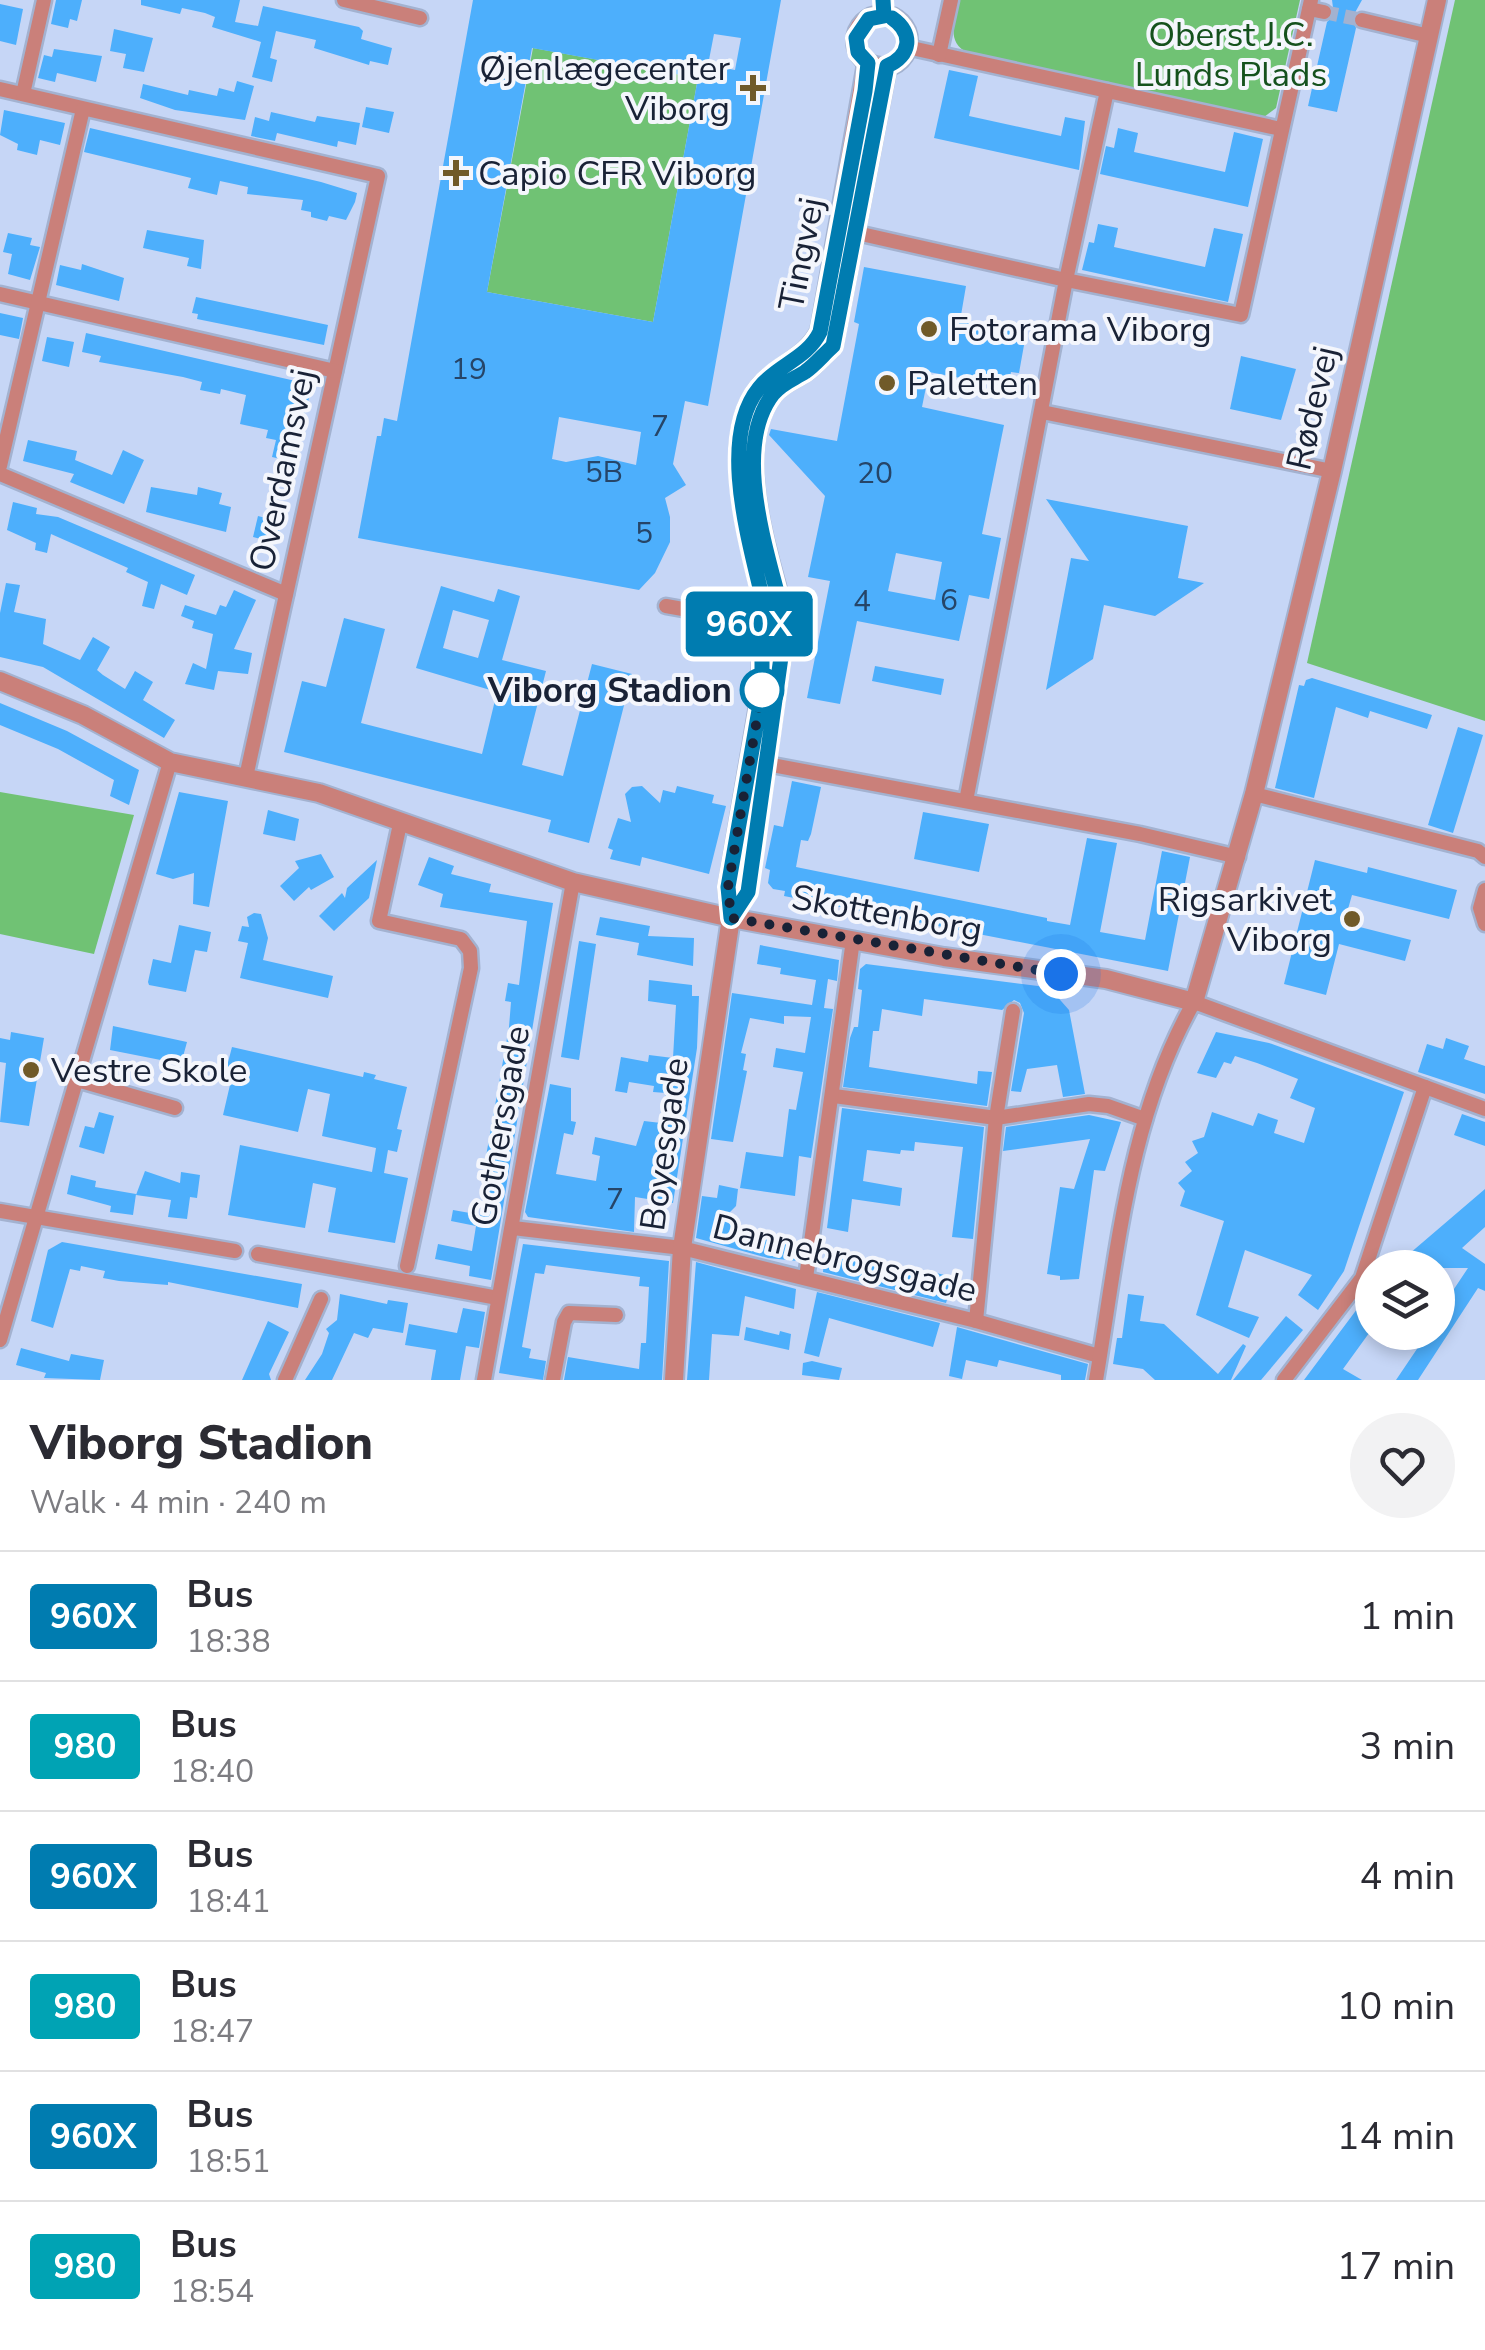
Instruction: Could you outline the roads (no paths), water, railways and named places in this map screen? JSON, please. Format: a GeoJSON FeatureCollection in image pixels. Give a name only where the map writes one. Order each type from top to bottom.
{"type":"FeatureCollection","features":[{"type":"Feature","properties":{"kind":"street"},"geometry":{"type":"LineString","coordinates":[[23,94],[44,0]]}},
{"type":"Feature","properties":{"kind":"street"},"geometry":{"type":"LineString","coordinates":[[344,0],[420,18]]}},
{"type":"Feature","properties":{"kind":"street"},"geometry":{"type":"LineString","coordinates":[[940,55],[951,0]]}},
{"type":"Feature","properties":{"kind":"street","name":"Rødevej"},"geometry":{"type":"LineString","coordinates":[[1194,1002],[1254,794],[1332,471],[1437,0]]}},
{"type":"Feature","properties":{"kind":"street"},"geometry":{"type":"LineString","coordinates":[[847,230],[1240,315],[1281,129],[1315,7]]}},
{"type":"Feature","properties":{"kind":"street"},"geometry":{"type":"LineString","coordinates":[[883,8],[900,23],[907,47],[900,60],[887,66],[868,63],[856,46],[858,31],[883,8]]}},
{"type":"Feature","properties":{"kind":"street"},"geometry":{"type":"LineString","coordinates":[[1362,20],[1429,36]]}},
{"type":"Feature","properties":{"kind":"street"},"geometry":{"type":"LineString","coordinates":[[907,47],[1281,129]]}},
{"type":"Feature","properties":{"kind":"street","name":"Tingvej"},"geometry":{"type":"LineString","coordinates":[[772,605],[755,486],[760,420],[780,387],[806,371],[833,346],[868,63]]}},
{"type":"Feature","properties":{"kind":"street","name":"Tingvej"},"geometry":{"type":"LineString","coordinates":[[847,230],[887,66]]}},
{"type":"Feature","properties":{"kind":"street"},"geometry":{"type":"LineString","coordinates":[[0,89],[83,109],[0,466]]}},
{"type":"Feature","properties":{"kind":"street"},"geometry":{"type":"LineString","coordinates":[[966,802],[1066,280],[1107,91]]}},
{"type":"Feature","properties":{"kind":"street","name":"Overdamsvej"},"geometry":{"type":"LineString","coordinates":[[83,109],[378,176],[246,777]]}},
{"type":"Feature","properties":{"kind":"street"},"geometry":{"type":"LineString","coordinates":[[0,294],[335,371]]}},
{"type":"Feature","properties":{"kind":"street"},"geometry":{"type":"LineString","coordinates":[[1042,412],[1332,471]]}},
{"type":"Feature","properties":{"kind":"street"},"geometry":{"type":"LineString","coordinates":[[0,474],[286,594]]}},
{"type":"Feature","properties":{"kind":"street"},"geometry":{"type":"LineString","coordinates":[[666,606],[750,621],[772,605],[792,612],[797,625],[795,637],[782,650],[759,762]]}},
{"type":"Feature","properties":{"kind":"street"},"geometry":{"type":"LineString","coordinates":[[731,918],[748,892],[759,762],[762,649],[751,637],[750,621]]}},
{"type":"Feature","properties":{"kind":"street"},"geometry":{"type":"LineString","coordinates":[[762,649],[782,650]]}},
{"type":"Feature","properties":{"kind":"street","name":"Skottenborg"},"geometry":{"type":"LineString","coordinates":[[0,680],[83,715],[170,762],[319,793],[573,882],[731,918],[1106,979],[1194,1002]]}},
{"type":"Feature","properties":{"kind":"street"},"geometry":{"type":"LineString","coordinates":[[0,1340],[170,762]]}},
{"type":"Feature","properties":{"kind":"street"},"geometry":{"type":"LineString","coordinates":[[759,762],[1238,857]]}},
{"type":"Feature","properties":{"kind":"street"},"geometry":{"type":"LineString","coordinates":[[1254,794],[1478,850],[1485,857]]}},
{"type":"Feature","properties":{"kind":"street"},"geometry":{"type":"LineString","coordinates":[[400,824],[380,921],[461,940],[470,951],[471,968],[407,1266]]}},
{"type":"Feature","properties":{"kind":"street","name":"Gothersgade"},"geometry":{"type":"LineString","coordinates":[[484,1380],[573,882]]}},
{"type":"Feature","properties":{"kind":"street"},"geometry":{"type":"LineString","coordinates":[[1485,890],[1480,908],[1485,924]]}},
{"type":"Feature","properties":{"kind":"street","name":"Boyesgade"},"geometry":{"type":"LineString","coordinates":[[674,1380],[682,1248],[731,918]]}},
{"type":"Feature","properties":{"kind":"street"},"geometry":{"type":"LineString","coordinates":[[806,1278],[853,940]]}},
{"type":"Feature","properties":{"kind":"street"},"geometry":{"type":"LineString","coordinates":[[1096,1380],[1136,1146],[1178,1029],[1194,1002],[1485,1109]]}},
{"type":"Feature","properties":{"kind":"street"},"geometry":{"type":"LineString","coordinates":[[976,1321],[996,1118],[1013,1011]]}},
{"type":"Feature","properties":{"kind":"street"},"geometry":{"type":"LineString","coordinates":[[78,1080],[175,1108]]}},
{"type":"Feature","properties":{"kind":"street"},"geometry":{"type":"LineString","coordinates":[[1284,1380],[1362,1278],[1425,1087]]}},
{"type":"Feature","properties":{"kind":"street"},"geometry":{"type":"LineString","coordinates":[[834,1096],[996,1118],[1089,1104],[1145,1119]]}},
{"type":"Feature","properties":{"kind":"street"},"geometry":{"type":"LineString","coordinates":[[0,1211],[235,1251]]}},
{"type":"Feature","properties":{"kind":"street","name":"Dannebrogsgade"},"geometry":{"type":"LineString","coordinates":[[513,1228],[682,1248],[976,1321],[1099,1356]]}},
{"type":"Feature","properties":{"kind":"street"},"geometry":{"type":"LineString","coordinates":[[258,1254],[498,1298]]}},
{"type":"Feature","properties":{"kind":"street"},"geometry":{"type":"LineString","coordinates":[[285,1380],[321,1298]]}},
{"type":"Feature","properties":{"kind":"street"},"geometry":{"type":"LineString","coordinates":[[553,1380],[569,1314],[616,1315]]}},
{"type":"Feature","properties":{"kind":"tunnel"},"geometry":{"type":"LineString","coordinates":[[1324,12],[1362,20]]}},
{"type":"Feature","properties":{"kind":"place","name":"Øjenlægecenter Viborg"},"geometry":{"type":"Point","coordinates":[753,88]}},
{"type":"Feature","properties":{"kind":"place","name":"Capio CFR Viborg"},"geometry":{"type":"Point","coordinates":[456,173]}},
{"type":"Feature","properties":{"kind":"place","name":"Fotorama Viborg"},"geometry":{"type":"Point","coordinates":[929,329]}},
{"type":"Feature","properties":{"kind":"place","name":"Paletten"},"geometry":{"type":"Point","coordinates":[887,383]}},
{"type":"Feature","properties":{"kind":"place","name":"Viborg Stadion"},"geometry":{"type":"Point","coordinates":[762,690]}},
{"type":"Feature","properties":{"kind":"place","name":"Rigsarkivet Viborg"},"geometry":{"type":"Point","coordinates":[1352,919]}},
{"type":"Feature","properties":{"kind":"place","name":"Vestre Skole"},"geometry":{"type":"Point","coordinates":[31,1070]}},
{"type":"Feature","properties":{"kind":"park label","name":"Oberst J.C. Lunds Plads"},"geometry":{"type":"Point","coordinates":[1231,54]}}]}
